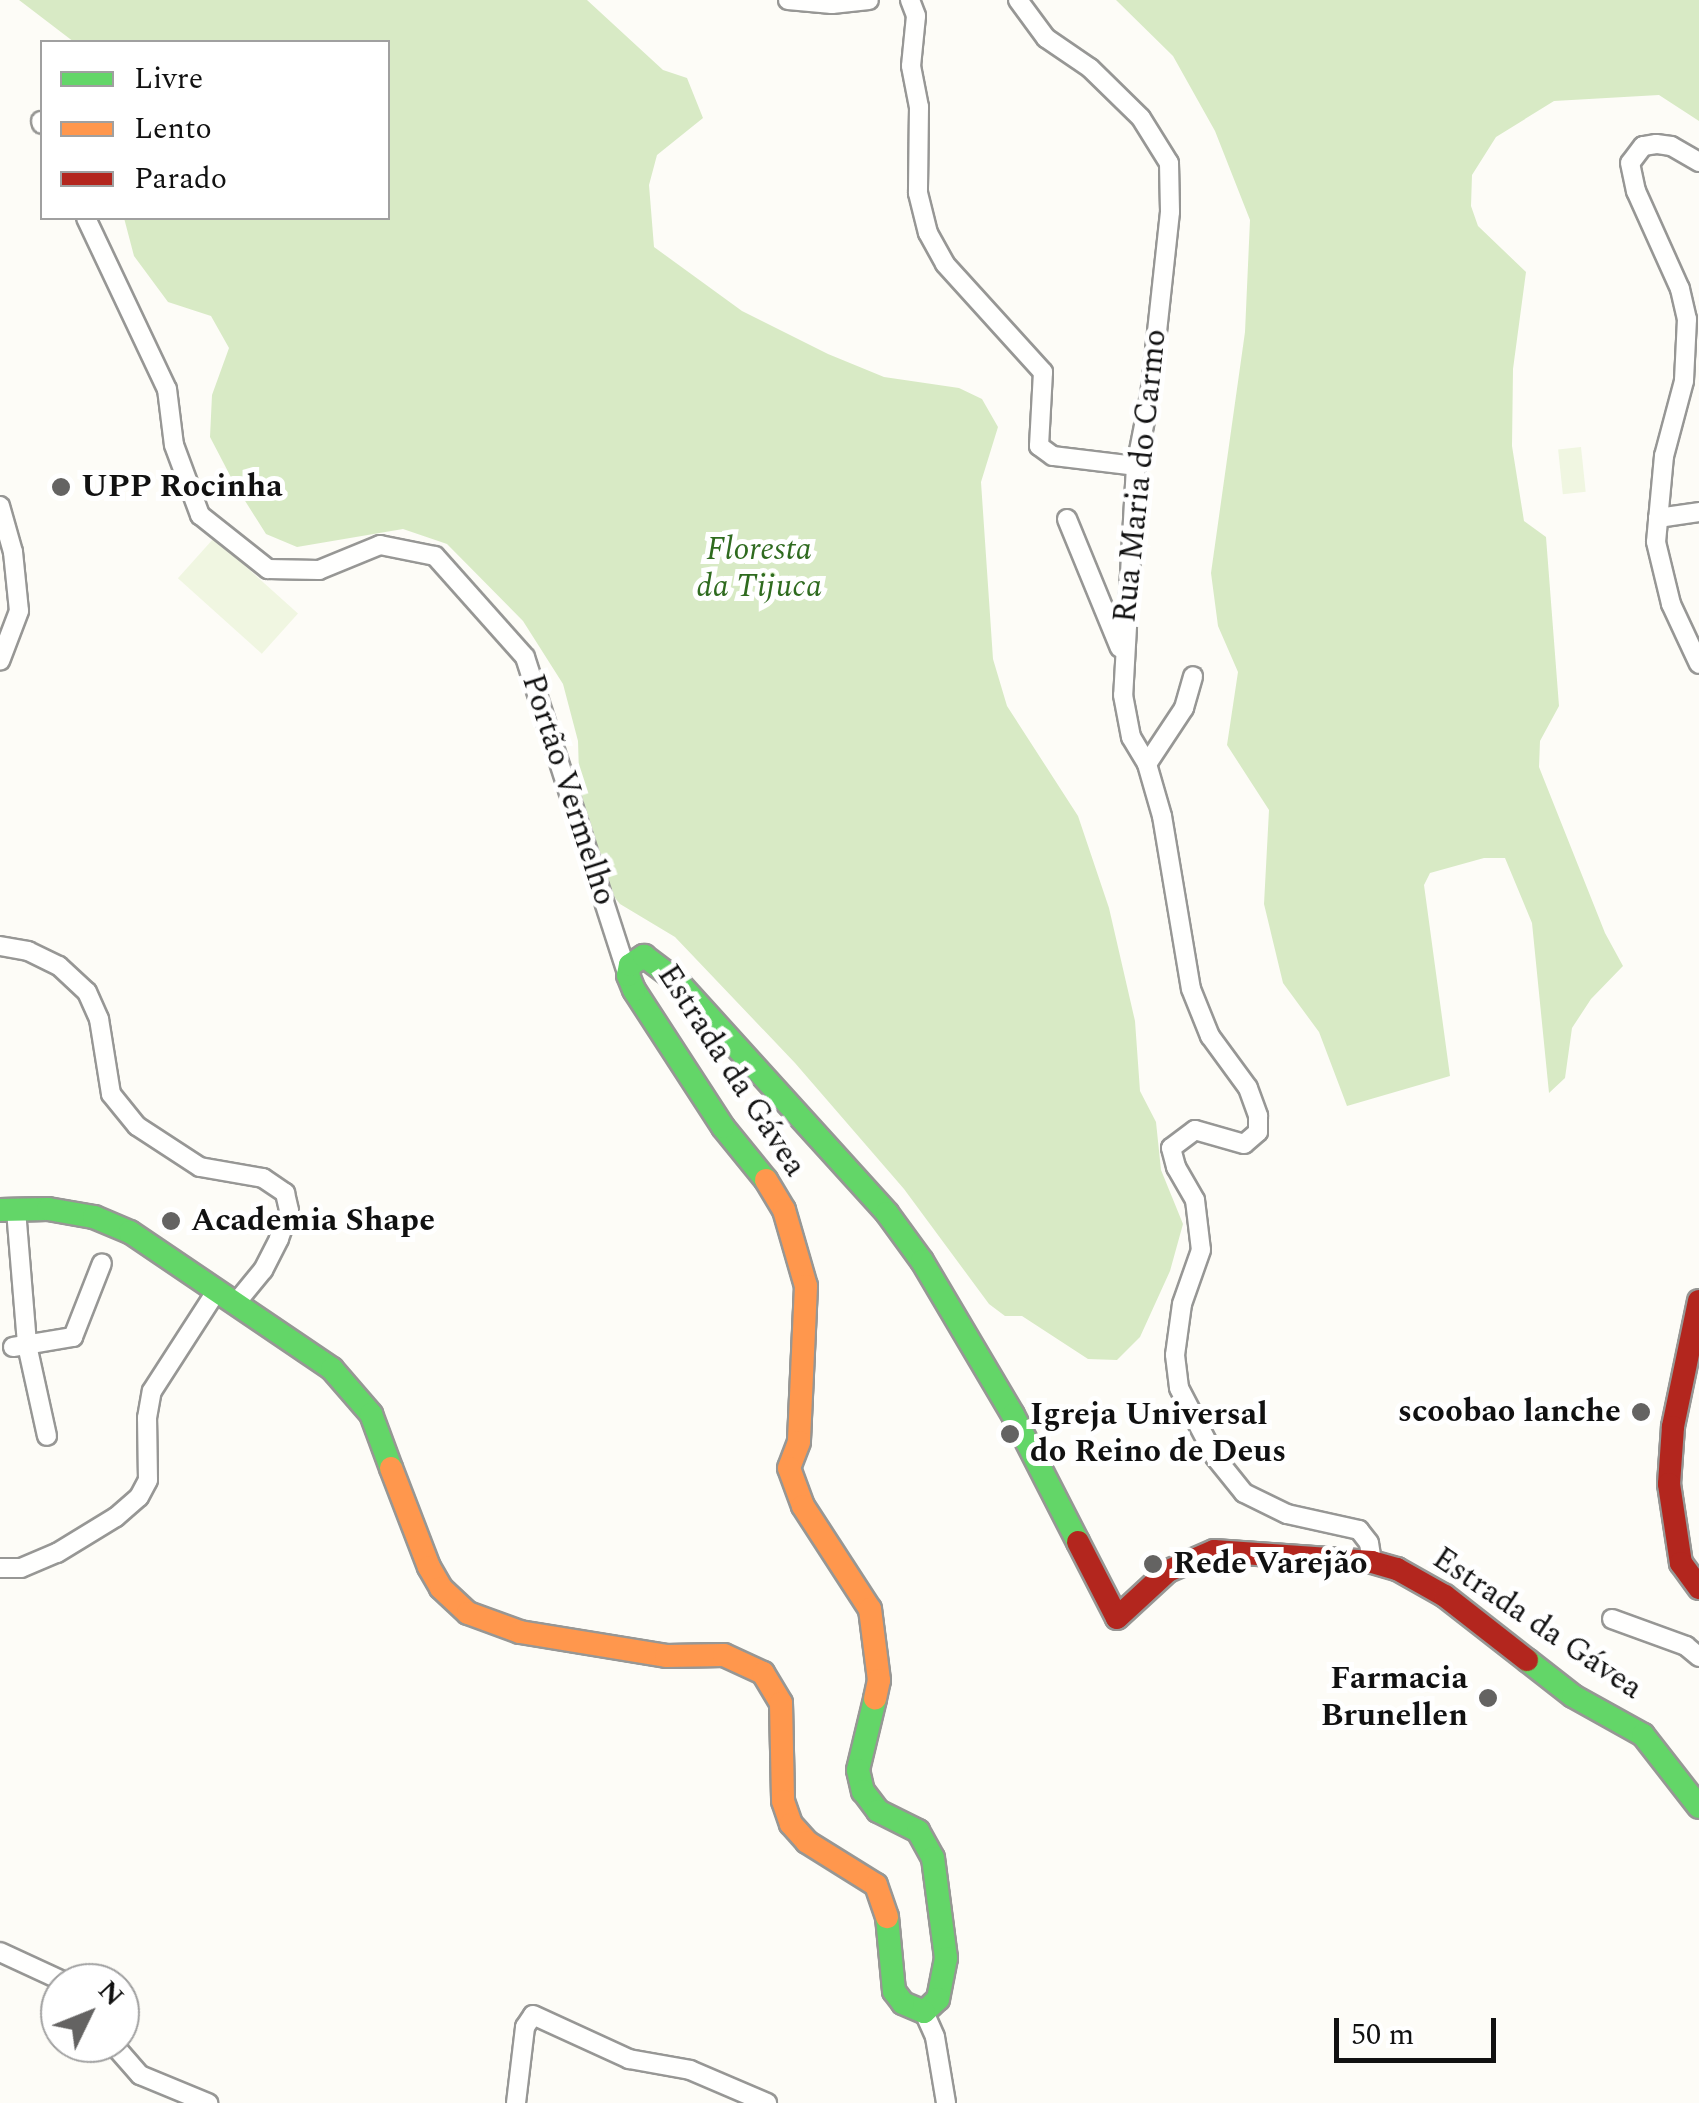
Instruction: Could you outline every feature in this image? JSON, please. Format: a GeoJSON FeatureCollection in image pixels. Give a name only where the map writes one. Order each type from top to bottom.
{"type":"FeatureCollection","features":[{"type":"Feature","properties":{"kind":"street"},"geometry":{"type":"LineString","coordinates":[[788,0],[868,0]]}},
{"type":"Feature","properties":{"kind":"street"},"geometry":{"type":"LineString","coordinates":[[910,0],[916,16],[911,66],[919,107],[918,193],[928,234],[946,264],[1042,372],[1039,446],[1053,456],[1136,466]]}},
{"type":"Feature","properties":{"kind":"street","name":"Rua Maria do Carmo"},"geometry":{"type":"LineString","coordinates":[[1018,0],[1046,38],[1090,68],[1132,109],[1169,163],[1170,212],[1150,396],[1136,466],[1123,656],[1125,715],[1147,764],[1162,816],[1191,989],[1210,1036],[1248,1088],[1258,1116],[1258,1132],[1244,1144],[1195,1130],[1172,1148],[1176,1167],[1195,1200],[1201,1250],[1182,1304],[1175,1355],[1178,1388],[1215,1457],[1244,1494],[1286,1514],[1358,1530],[1370,1543],[1372,1562]]}},
{"type":"Feature","properties":{"kind":"street"},"geometry":{"type":"LineString","coordinates":[[1699,162],[1671,146],[1656,144],[1643,146],[1630,163],[1636,191],[1680,289],[1687,320],[1684,381],[1664,456],[1658,518],[1661,574],[1699,664]]}},
{"type":"Feature","properties":{"kind":"street","name":"Portão Vermelho"},"geometry":{"type":"LineString","coordinates":[[87,220],[167,389],[174,445],[200,515],[268,569],[319,570],[380,545],[434,556],[525,657],[628,975]]}},
{"type":"Feature","properties":{"kind":"street"},"geometry":{"type":"LineString","coordinates":[[0,506],[12,552],[19,612],[0,661]]}},
{"type":"Feature","properties":{"kind":"street"},"geometry":{"type":"LineString","coordinates":[[1658,518],[1699,512]]}},
{"type":"Feature","properties":{"kind":"street"},"geometry":{"type":"LineString","coordinates":[[1066,519],[1123,656]]}},
{"type":"Feature","properties":{"kind":"street"},"geometry":{"type":"LineString","coordinates":[[1147,764],[1184,708],[1194,676]]}},
{"type":"Feature","properties":{"kind":"street"},"geometry":{"type":"LineString","coordinates":[[0,946],[18,948],[59,966],[88,992],[99,1019],[111,1094],[137,1126],[200,1167],[263,1178],[285,1192],[289,1211],[263,1270],[227,1296],[152,1391],[147,1418],[148,1480],[139,1497],[116,1518],[58,1552],[21,1568],[0,1568]]}},
{"type":"Feature","properties":{"kind":"street","name":"Estrada da Gávea"},"geometry":{"type":"LineString","coordinates":[[924,2012],[938,1999],[946,1958],[932,1858],[918,1831],[878,1811],[863,1791],[858,1770],[879,1680],[870,1609],[803,1506],[789,1468],[799,1442],[805,1337],[806,1286],[797,1250],[784,1210],[768,1182],[723,1127],[628,975],[634,959],[644,956],[675,979],[887,1213],[971,1340],[1117,1618],[1127,1614],[1168,1571],[1214,1552],[1372,1562],[1397,1569],[1444,1596],[1573,1696],[1644,1735],[1699,1807]]}},
{"type":"Feature","properties":{"kind":"street"},"geometry":{"type":"LineString","coordinates":[[47,1436],[20,1346],[8,1210],[48,1209],[94,1217],[130,1232],[332,1369],[361,1400],[380,1432],[429,1567],[441,1588],[468,1613],[520,1632],[666,1656],[724,1656],[763,1673],[782,1703],[783,1801],[791,1824],[807,1842],[876,1885],[887,1916],[894,1992],[913,2010],[924,2012],[935,2036],[946,2103]]}},
{"type":"Feature","properties":{"kind":"street"},"geometry":{"type":"LineString","coordinates":[[20,1346],[73,1337],[102,1263]]}},
{"type":"Feature","properties":{"kind":"street"},"geometry":{"type":"LineString","coordinates":[[1699,1301],[1673,1427],[1669,1484],[1682,1562],[1699,1588]]}},
{"type":"Feature","properties":{"kind":"street"},"geometry":{"type":"LineString","coordinates":[[1612,1619],[1669,1638],[1699,1657]]}},
{"type":"Feature","properties":{"kind":"street"},"geometry":{"type":"LineString","coordinates":[[0,1952],[40,1971]]}},
{"type":"Feature","properties":{"kind":"street"},"geometry":{"type":"LineString","coordinates":[[516,2103],[525,2026],[534,2016],[629,2059],[690,2070],[768,2103]]}},
{"type":"Feature","properties":{"kind":"street"},"geometry":{"type":"LineString","coordinates":[[130,2063],[140,2075],[208,2103]]}},
{"type":"Feature","properties":{"kind":"green space","name":"Floresta da Tijuca"},"geometry":{"type":"Polygon","coordinates":[[[19,0],[587,0],[663,70],[687,78],[703,118],[657,155],[649,185],[654,247],[742,311],[828,354],[884,377],[959,388],[982,399],[998,427],[981,482],[993,659],[1007,706],[1078,816],[1109,908],[1135,1021],[1140,1091],[1156,1122],[1161,1170],[1183,1224],[1170,1271],[1140,1337],[1117,1360],[1088,1359],[1022,1316],[1005,1316],[989,1304],[904,1189],[795,1063],[675,937],[620,904],[595,873],[580,807],[578,741],[563,684],[523,621],[447,544],[403,529],[297,547],[266,534],[235,485],[210,437],[212,395],[229,348],[211,316],[168,302],[134,256],[125,220],[390,220],[390,40],[71,40],[19,0]]]}},
{"type":"Feature","properties":{"kind":"green space"},"geometry":{"type":"Polygon","coordinates":[[[1116,0],[1699,0],[1699,121],[1659,95],[1554,101],[1496,137],[1472,175],[1471,206],[1478,226],[1526,272],[1513,369],[1512,446],[1524,521],[1546,537],[1559,706],[1540,741],[1539,767],[1605,933],[1623,966],[1591,999],[1572,1028],[1565,1078],[1549,1093],[1532,923],[1505,858],[1484,858],[1430,873],[1424,885],[1450,1076],[1347,1106],[1319,1032],[1283,983],[1264,904],[1269,810],[1227,745],[1238,672],[1218,626],[1211,573],[1245,332],[1250,220],[1215,131],[1173,56],[1116,0]]]}},
{"type":"Feature","properties":{"kind":"green space"},"geometry":{"type":"Polygon","coordinates":[[[1581,447],[1586,492],[1563,494],[1558,449],[1581,447]]]}},
{"type":"Feature","properties":{"kind":"green space"},"geometry":{"type":"Polygon","coordinates":[[[214,538],[298,614],[262,654],[178,578],[214,538]]]}},
{"type":"Feature","properties":{"kind":"traffic: fast"},"geometry":{"type":"LineString","coordinates":[[766,1180],[723,1127],[634,990],[628,975],[630,965],[644,956],[675,979],[887,1213],[922,1261],[1013,1415],[1078,1542]]}},
{"type":"Feature","properties":{"kind":"traffic: fast"},"geometry":{"type":"LineString","coordinates":[[0,1210],[48,1209],[94,1217],[130,1232],[332,1369],[371,1414],[391,1468]]}},
{"type":"Feature","properties":{"kind":"traffic: fast"},"geometry":{"type":"LineString","coordinates":[[1527,1660],[1573,1696],[1643,1735],[1699,1807]]}},
{"type":"Feature","properties":{"kind":"traffic: fast"},"geometry":{"type":"LineString","coordinates":[[875,1699],[858,1770],[863,1791],[878,1811],[918,1831],[933,1858],[946,1958],[938,1999],[924,2012],[903,2003],[894,1991],[887,1917]]}},
{"type":"Feature","properties":{"kind":"traffic: slow"},"geometry":{"type":"LineString","coordinates":[[766,1180],[784,1210],[806,1286],[799,1442],[789,1468],[803,1506],[870,1609],[879,1680],[875,1699]]}},
{"type":"Feature","properties":{"kind":"traffic: slow"},"geometry":{"type":"LineString","coordinates":[[391,1468],[429,1567],[441,1588],[468,1613],[520,1632],[666,1656],[724,1655],[763,1673],[781,1703],[783,1801],[791,1824],[807,1842],[876,1885],[887,1917]]}},
{"type":"Feature","properties":{"kind":"traffic: jam"},"geometry":{"type":"LineString","coordinates":[[1699,1301],[1673,1427],[1669,1484],[1681,1563],[1699,1588]]}},
{"type":"Feature","properties":{"kind":"traffic: jam"},"geometry":{"type":"LineString","coordinates":[[1078,1542],[1117,1618],[1168,1571],[1214,1551],[1372,1562],[1397,1569],[1445,1596],[1527,1660]]}},
{"type":"Feature","properties":{"kind":"place","name":"UPP Rocinha"},"geometry":{"type":"Point","coordinates":[61,487]}},
{"type":"Feature","properties":{"kind":"place","name":"Academia Shape"},"geometry":{"type":"Point","coordinates":[171,1221]}},
{"type":"Feature","properties":{"kind":"place","name":"scoobao lanche"},"geometry":{"type":"Point","coordinates":[1641,1412]}},
{"type":"Feature","properties":{"kind":"place","name":"Igreja Universal do Reino de Deus"},"geometry":{"type":"Point","coordinates":[1010,1434]}},
{"type":"Feature","properties":{"kind":"place","name":"Rede Varejão"},"geometry":{"type":"Point","coordinates":[1153,1564]}},
{"type":"Feature","properties":{"kind":"place","name":"Farmacia Brunellen"},"geometry":{"type":"Point","coordinates":[1488,1698]}}]}
